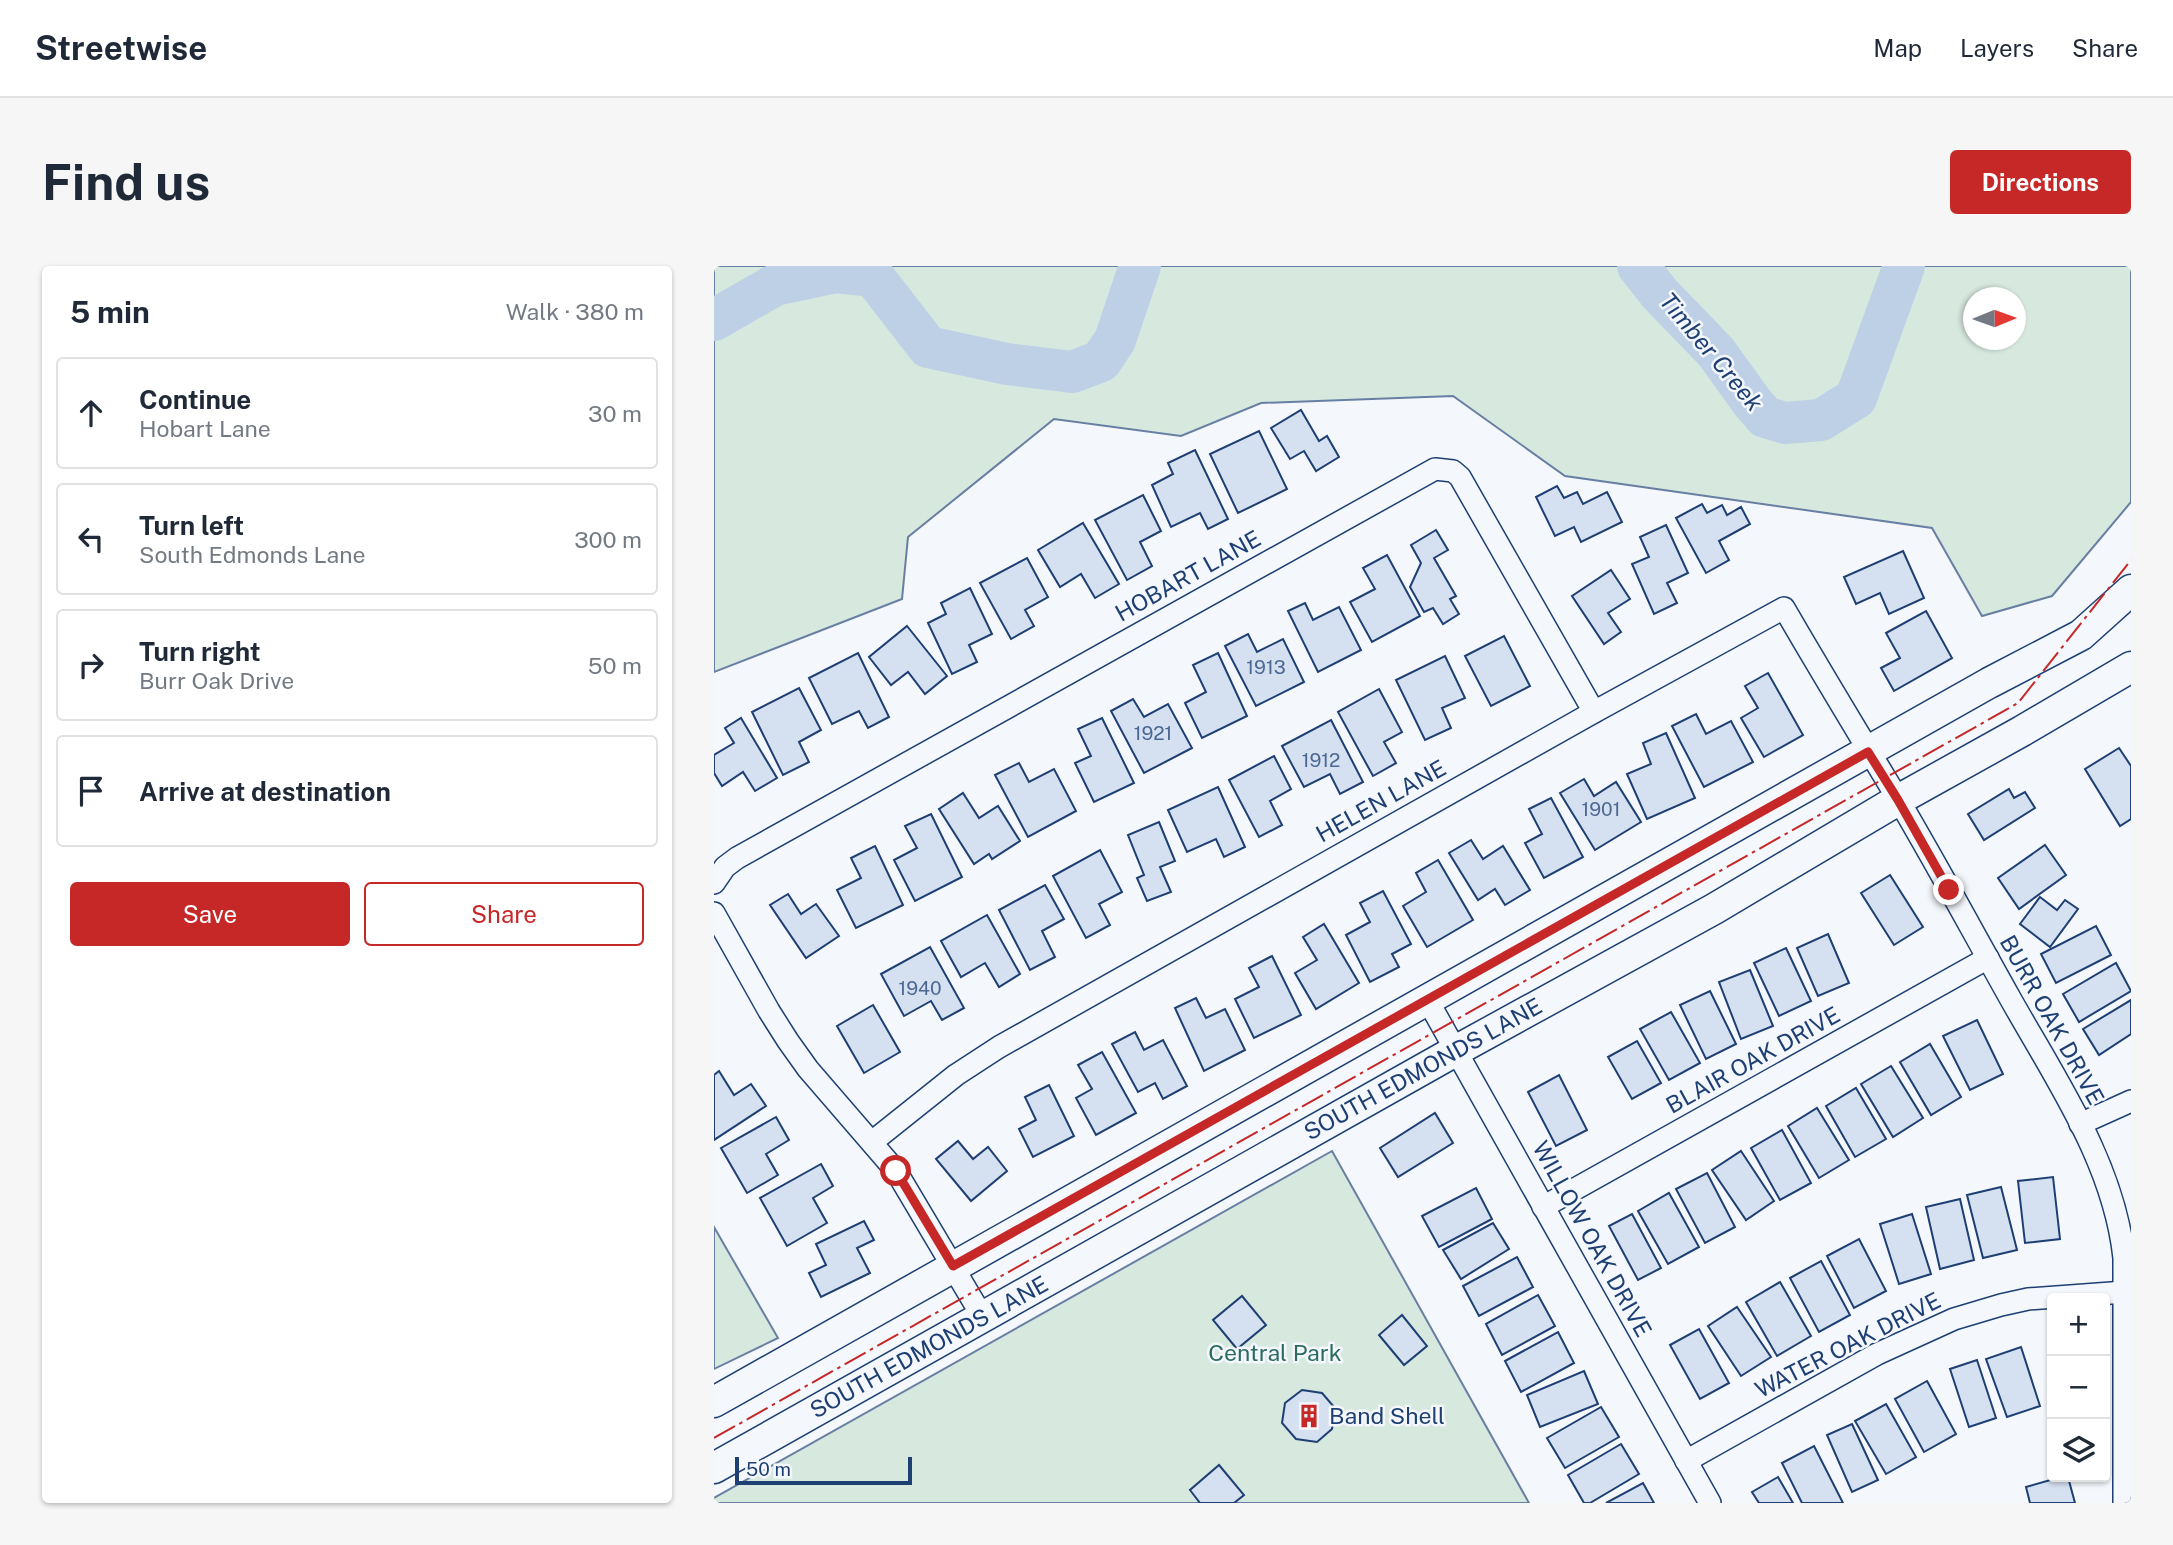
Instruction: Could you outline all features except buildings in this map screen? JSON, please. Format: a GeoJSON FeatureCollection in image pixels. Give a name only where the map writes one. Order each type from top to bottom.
{"type":"FeatureCollection","features":[{"type":"Feature","properties":{"kind":"main road"},"geometry":{"type":"LineString","coordinates":[[714,1402],[1989,683],[2081,635],[2131,590]]}},
{"type":"Feature","properties":{"kind":"main road","name":"SOUTH EDMONDS LANE"},"geometry":{"type":"LineString","coordinates":[[714,1468],[1457,1050],[1714,909],[2131,667]]}},
{"type":"Feature","properties":{"kind":"street","name":"HOBART LANE"},"geometry":{"type":"LineString","coordinates":[[714,883],[724,867],[737,858],[1435,469],[1453,471],[1460,477],[1594,712]]}},
{"type":"Feature","properties":{"kind":"street","name":"HELEN LANE"},"geometry":{"type":"LineString","coordinates":[[872,1142],[956,1074],[999,1047],[1784,608],[1868,752]]}},
{"type":"Feature","properties":{"kind":"street","name":"BURR OAK DRIVE"},"geometry":{"type":"LineString","coordinates":[[1868,752],[1988,958],[2080,1124],[2104,1175],[2122,1239],[2125,1292],[2124,1503]]}},
{"type":"Feature","properties":{"kind":"street"},"geometry":{"type":"LineString","coordinates":[[714,913],[788,1041],[808,1069],[896,1171],[982,1316]]}},
{"type":"Feature","properties":{"kind":"street","name":"BLAIR OAK DRIVE"},"geometry":{"type":"LineString","coordinates":[[1543,1207],[1988,958]]}},
{"type":"Feature","properties":{"kind":"street","name":"WILLOW OAK DRIVE"},"geometry":{"type":"LineString","coordinates":[[1428,1001],[1710,1503]]}},
{"type":"Feature","properties":{"kind":"street"},"geometry":{"type":"LineString","coordinates":[[2080,1124],[2131,1101]]}},
{"type":"Feature","properties":{"kind":"street","name":"WATER OAK DRIVE"},"geometry":{"type":"LineString","coordinates":[[1686,1461],[1877,1354],[1954,1319],[2028,1299],[2125,1292]]}},
{"type":"Feature","properties":{"kind":"green space"},"geometry":{"type":"Polygon","coordinates":[[[714,266],[2131,266],[2131,502],[2052,596],[1982,616],[1932,528],[1565,476],[1453,396],[1261,403],[1181,436],[1054,419],[908,537],[902,599],[714,672],[714,266]]]}},
{"type":"Feature","properties":{"kind":"green space","name":"Central Park"},"geometry":{"type":"Polygon","coordinates":[[[1332,1151],[1529,1503],[714,1503],[714,1498],[1332,1151]]]}},
{"type":"Feature","properties":{"kind":"green space"},"geometry":{"type":"Polygon","coordinates":[[[714,1227],[778,1338],[714,1369],[714,1227]]]}},
{"type":"Feature","properties":{"kind":"waterway","name":"Timber Creek"},"geometry":{"type":"LineString","coordinates":[[714,320],[775,285],[836,272],[873,276],[928,347],[1007,364],[1072,372],[1101,361],[1115,340],[1140,266]]}},
{"type":"Feature","properties":{"kind":"waterway","name":"Timber Creek"},"geometry":{"type":"LineString","coordinates":[[1638,266],[1660,294],[1716,352],[1765,417],[1785,423],[1821,420],[1856,398],[1904,266]]}},
{"type":"Feature","properties":{"kind":"power"},"geometry":{"type":"LineString","coordinates":[[714,1438],[2018,703],[2131,560]]}},
{"type":"Feature","properties":{"kind":"place","name":"Band Shell"},"geometry":{"type":"Point","coordinates":[1309,1416]}},
{"type":"Feature","properties":{"kind":"route"},"geometry":{"type":"LineString","coordinates":[[896,1171],[953,1266],[1868,752],[1949,890]]}}]}
